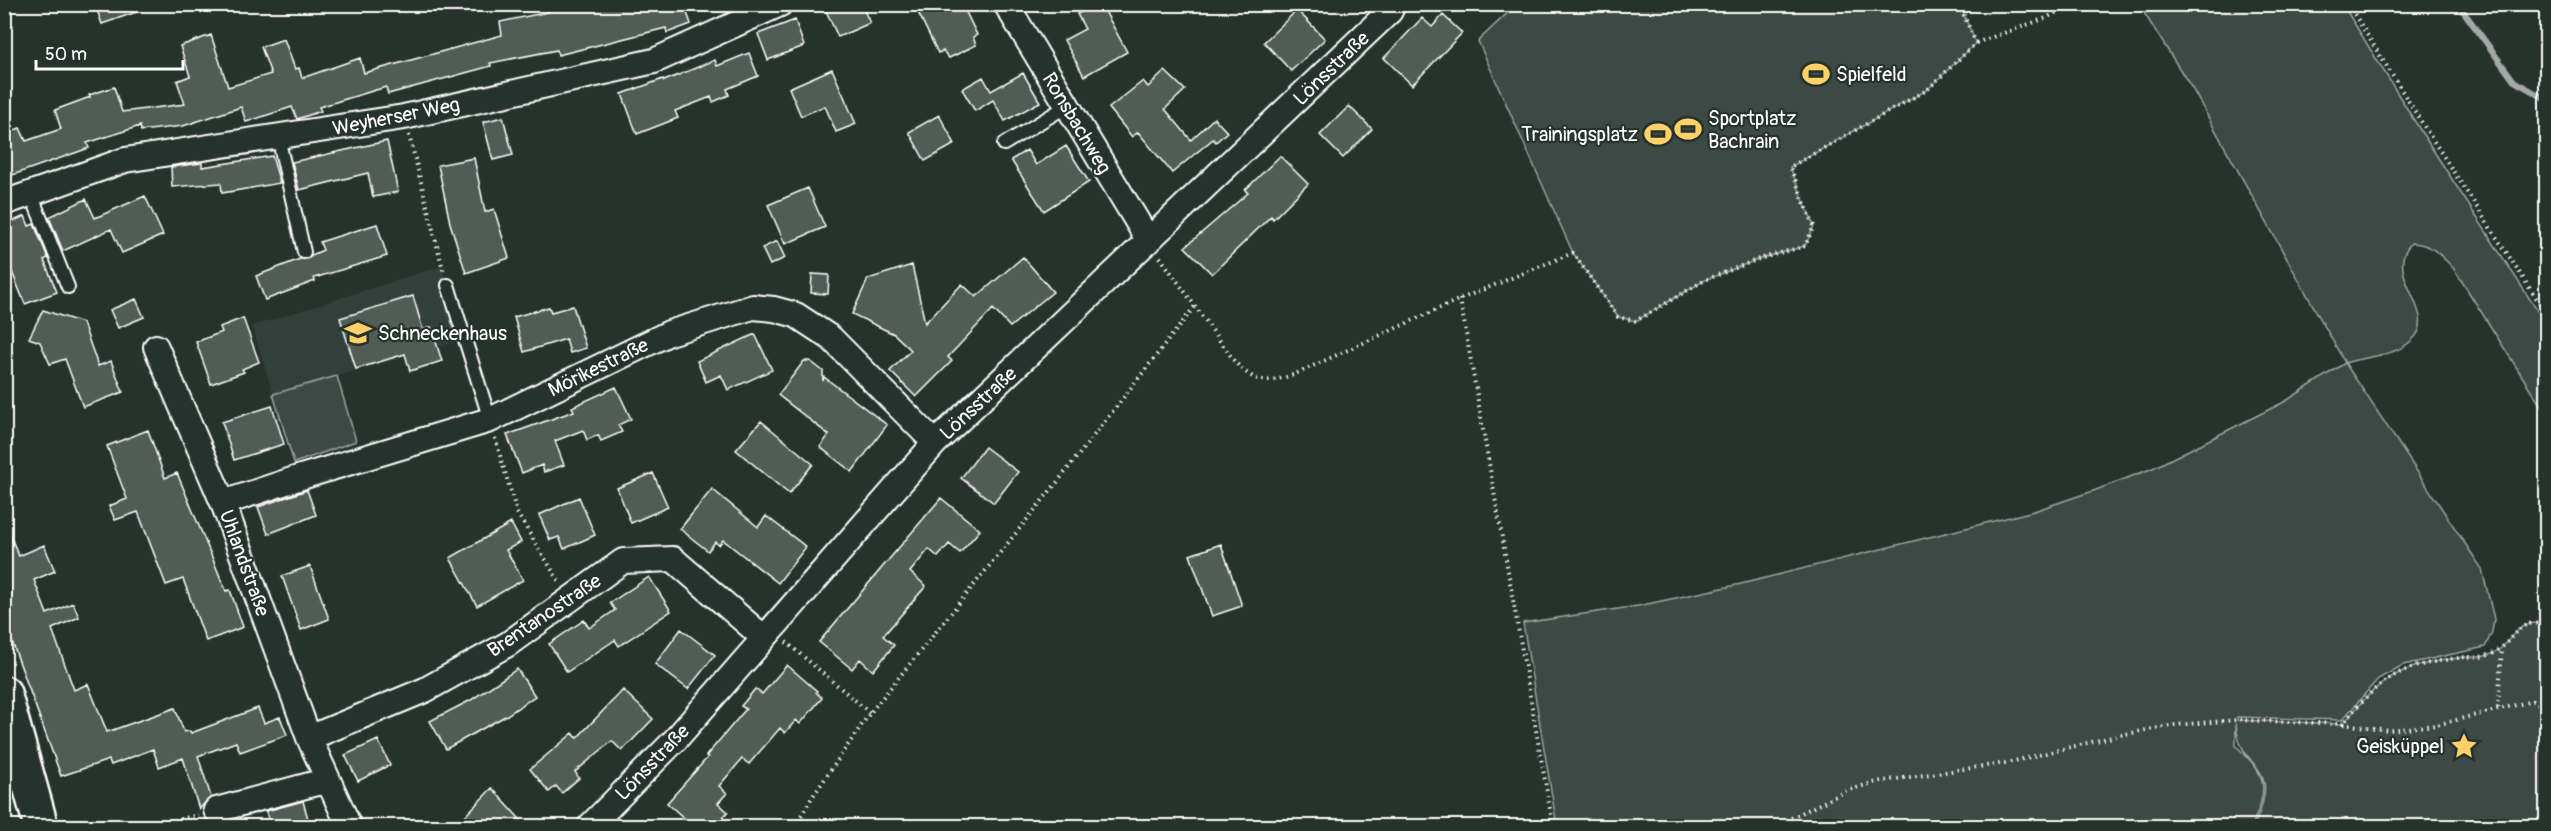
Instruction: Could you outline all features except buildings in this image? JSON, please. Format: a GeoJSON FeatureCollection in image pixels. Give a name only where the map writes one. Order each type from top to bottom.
{"type":"FeatureCollection","features":[{"type":"Feature","properties":{"kind":"main road"},"geometry":{"type":"LineString","coordinates":[[4,693],[41,826]]}},
{"type":"Feature","properties":{"kind":"street","name":"Weyherser Weg"},"geometry":{"type":"LineString","coordinates":[[4,203],[125,160],[404,117],[654,62],[780,4]]}},
{"type":"Feature","properties":{"kind":"street","name":"Ronsbachweg"},"geometry":{"type":"LineString","coordinates":[[1006,4],[1155,250]]}},
{"type":"Feature","properties":{"kind":"street","name":"Lönsstraße"},"geometry":{"type":"LineString","coordinates":[[590,826],[675,740],[935,443],[1155,250],[1390,11],[1393,4]]}},
{"type":"Feature","properties":{"kind":"street","name":"Mörikestraße"},"geometry":{"type":"LineString","coordinates":[[223,503],[490,420],[669,333],[753,307],[774,309],[796,315],[831,338],[935,443]]}},
{"type":"Feature","properties":{"kind":"street","name":"Uhlandstraße"},"geometry":{"type":"LineString","coordinates":[[156,347],[223,503],[309,738],[349,826]]}},
{"type":"Feature","properties":{"kind":"street","name":"Brentanostraße"},"geometry":{"type":"LineString","coordinates":[[309,738],[425,690],[508,644],[623,561],[673,559],[768,634]]}},
{"type":"Feature","properties":{"kind":"street"},"geometry":{"type":"LineString","coordinates":[[216,810],[328,780]]}},
{"type":"Feature","properties":{"kind":"lane"},"geometry":{"type":"LineString","coordinates":[[1004,144],[1067,106]]}},
{"type":"Feature","properties":{"kind":"lane"},"geometry":{"type":"LineString","coordinates":[[278,137],[304,252]]}},
{"type":"Feature","properties":{"kind":"lane"},"geometry":{"type":"LineString","coordinates":[[31,194],[68,286]]}},
{"type":"Feature","properties":{"kind":"lane"},"geometry":{"type":"LineString","coordinates":[[448,285],[490,420]]}},
{"type":"Feature","properties":{"kind":"path"},"geometry":{"type":"LineString","coordinates":[[1959,4],[1976,44]]}},
{"type":"Feature","properties":{"kind":"path"},"geometry":{"type":"LineString","coordinates":[[1155,250],[1235,362],[1246,374],[1258,381],[1272,381],[1293,375],[1460,300],[1573,253],[1618,317],[1636,321],[1706,280],[1759,259],[1806,246],[1814,226],[1790,167],[1928,90],[1976,44],[2046,18],[2072,4]]}},
{"type":"Feature","properties":{"kind":"path"},"geometry":{"type":"LineString","coordinates":[[2348,4],[2427,131],[2547,313]]}},
{"type":"Feature","properties":{"kind":"path"},"geometry":{"type":"LineString","coordinates":[[416,159],[448,285]]}},
{"type":"Feature","properties":{"kind":"path"},"geometry":{"type":"LineString","coordinates":[[1460,300],[1553,826]]}},
{"type":"Feature","properties":{"kind":"path"},"geometry":{"type":"LineString","coordinates":[[795,826],[870,713],[1059,480],[1195,306]]}},
{"type":"Feature","properties":{"kind":"path"},"geometry":{"type":"LineString","coordinates":[[490,420],[517,513],[570,600]]}},
{"type":"Feature","properties":{"kind":"path"},"geometry":{"type":"LineString","coordinates":[[2343,724],[2362,700],[2382,682],[2405,668],[2461,657],[2486,656],[2502,649],[2516,632],[2529,624],[2547,623]]}},
{"type":"Feature","properties":{"kind":"path"},"geometry":{"type":"LineString","coordinates":[[768,634],[870,713]]}},
{"type":"Feature","properties":{"kind":"path"},"geometry":{"type":"LineString","coordinates":[[2498,708],[2502,649]]}},
{"type":"Feature","properties":{"kind":"path"},"geometry":{"type":"LineString","coordinates":[[1775,826],[1846,791],[1876,782],[2006,763],[2120,735],[2175,725],[2237,720],[2343,724],[2390,730],[2436,725],[2532,701],[2547,706]]}},
{"type":"Feature","properties":{"kind":"path"},"geometry":{"type":"LineString","coordinates":[[151,826],[216,810]]}},
{"type":"Feature","properties":{"kind":"shaded area","name":"Sportplatz Bachrain"},"geometry":{"type":"Polygon","coordinates":[[[1959,4],[1976,43],[1927,90],[1790,167],[1814,226],[1805,246],[1759,259],[1705,280],[1636,321],[1618,317],[1573,253],[1478,41],[1516,5],[1959,4]]]}},
{"type":"Feature","properties":{"kind":"shaded area"},"geometry":{"type":"Polygon","coordinates":[[[2139,5],[2343,5],[2422,133],[2546,324],[2546,414],[2454,269],[2440,255],[2424,245],[2411,243],[2404,256],[2403,268],[2417,307],[2420,319],[2419,330],[2411,341],[2396,350],[2345,363],[2193,90],[2139,5]]]}},
{"type":"Feature","properties":{"kind":"shaded area","name":"Schneckenhaus"},"geometry":{"type":"Polygon","coordinates":[[[442,266],[463,340],[273,394],[252,326],[442,266]]]}},
{"type":"Feature","properties":{"kind":"shaded area"},"geometry":{"type":"Polygon","coordinates":[[[2345,363],[2482,569],[2494,619],[2492,632],[2485,647],[2403,665],[2378,679],[2342,720],[2237,717],[2237,720],[2343,724],[2368,695],[2405,670],[2437,661],[2492,654],[2523,627],[2531,623],[2546,623],[2546,826],[2254,826],[2265,789],[2263,777],[2244,751],[2236,723],[2236,746],[2247,756],[2260,774],[2262,782],[2261,801],[2252,826],[1557,826],[1523,623],[1638,606],[1741,584],[2034,511],[2153,468],[2286,401],[2345,363]]]}},
{"type":"Feature","properties":{"kind":"shaded area"},"geometry":{"type":"Polygon","coordinates":[[[337,376],[356,441],[294,463],[273,394],[337,376]]]}},
{"type":"Feature","properties":{"kind":"waterway"},"geometry":{"type":"LineString","coordinates":[[2458,4],[2514,81],[2546,99]]}},
{"type":"Feature","properties":{"kind":"place","name":"Spielfeld"},"geometry":{"type":"Point","coordinates":[1816,74]}},
{"type":"Feature","properties":{"kind":"place","name":"Sportplatz Bachrain"},"geometry":{"type":"Point","coordinates":[1688,129]}},
{"type":"Feature","properties":{"kind":"place","name":"Trainingsplatz"},"geometry":{"type":"Point","coordinates":[1658,134]}},
{"type":"Feature","properties":{"kind":"place","name":"Schneckenhaus"},"geometry":{"type":"Point","coordinates":[358,333]}},
{"type":"Feature","properties":{"kind":"place","name":"Geisküppel"},"geometry":{"type":"Point","coordinates":[2464,746]}}]}
